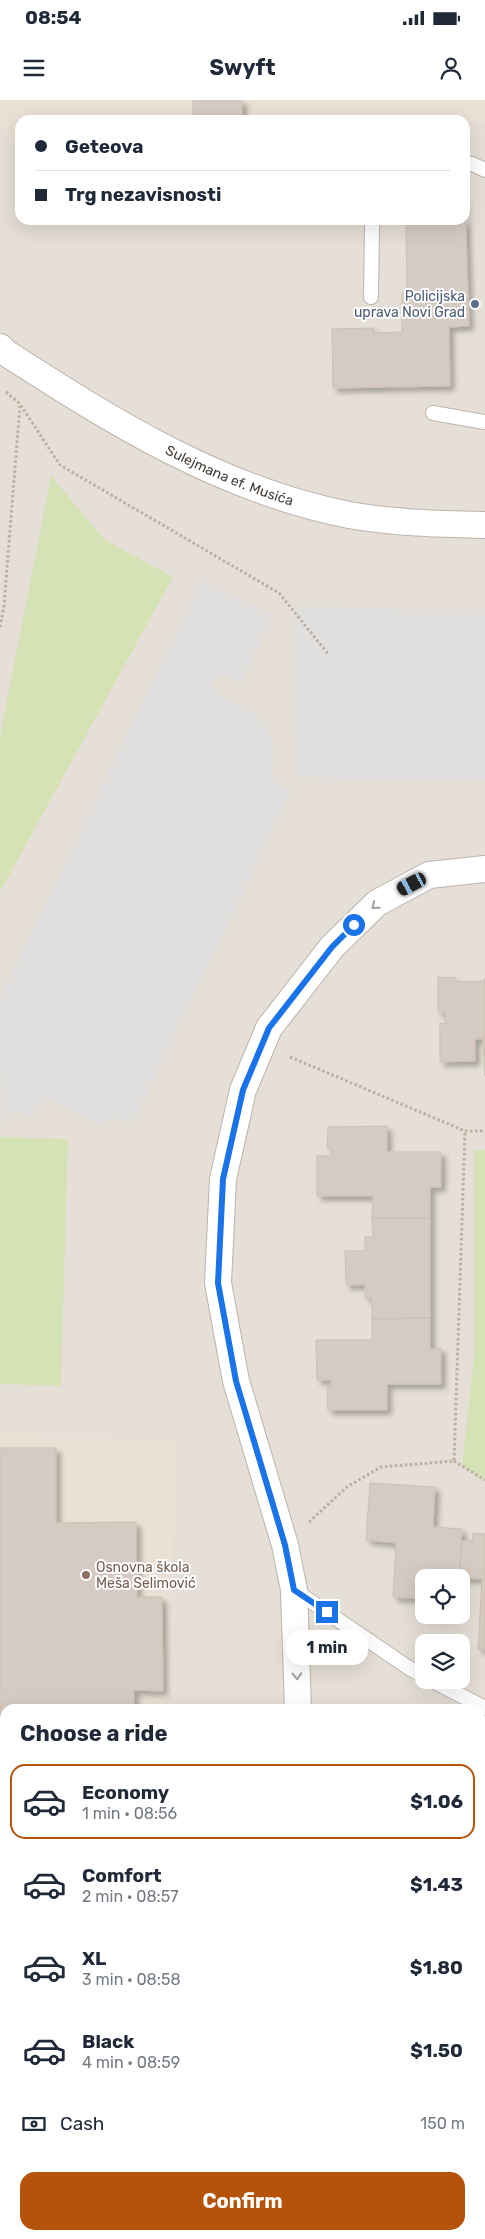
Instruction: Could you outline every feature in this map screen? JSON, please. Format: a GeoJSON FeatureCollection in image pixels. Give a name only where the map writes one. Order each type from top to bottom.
{"type":"FeatureCollection","features":[{"type":"Feature","properties":{"kind":"street","name":"Sulejmana ef. Musića"},"geometry":{"type":"LineString","coordinates":[[0,347],[6,353],[108,418],[193,462],[266,493],[350,514],[421,523],[485,525]]}},
{"type":"Feature","properties":{"kind":"street"},"geometry":{"type":"LineString","coordinates":[[298,1704],[294,1590],[285,1545],[236,1381],[218,1283],[223,1179],[243,1090],[269,1028],[332,947],[377,903],[429,875],[485,869]]}},
{"type":"Feature","properties":{"kind":"lane"},"geometry":{"type":"LineString","coordinates":[[470,164],[485,170]]}},
{"type":"Feature","properties":{"kind":"lane"},"geometry":{"type":"LineString","coordinates":[[371,297],[372,225]]}},
{"type":"Feature","properties":{"kind":"lane"},"geometry":{"type":"LineString","coordinates":[[433,413],[485,422]]}},
{"type":"Feature","properties":{"kind":"lane"},"geometry":{"type":"LineString","coordinates":[[294,1590],[415,1671]]}},
{"type":"Feature","properties":{"kind":"lane"},"geometry":{"type":"LineString","coordinates":[[448,1689],[477,1704]]}},
{"type":"Feature","properties":{"kind":"path"},"geometry":{"type":"LineString","coordinates":[[0,386],[20,404],[60,464],[279,594],[329,655]]}},
{"type":"Feature","properties":{"kind":"path"},"geometry":{"type":"LineString","coordinates":[[0,627],[4,606],[20,404]]}},
{"type":"Feature","properties":{"kind":"path"},"geometry":{"type":"LineString","coordinates":[[287,1055],[465,1131],[485,1132]]}},
{"type":"Feature","properties":{"kind":"path"},"geometry":{"type":"LineString","coordinates":[[454,1461],[465,1131]]}},
{"type":"Feature","properties":{"kind":"path"},"geometry":{"type":"LineString","coordinates":[[285,1545],[347,1487],[381,1467],[454,1461],[485,1480]]}},
{"type":"Feature","properties":{"kind":"shaded area"},"geometry":{"type":"Polygon","coordinates":[[[0,100],[485,100],[485,1704],[0,1704],[0,100]]]}},
{"type":"Feature","properties":{"kind":"shaded area"},"geometry":{"type":"Polygon","coordinates":[[[0,100],[485,100],[485,124],[470,124],[470,115],[15,115],[15,143],[0,125],[0,100]]]}},
{"type":"Feature","properties":{"kind":"shaded area"},"geometry":{"type":"Polygon","coordinates":[[[201,580],[273,615],[241,682],[221,674],[214,679],[213,687],[218,694],[250,709],[262,721],[272,739],[274,758],[271,775],[280,785],[292,790],[132,1124],[115,1119],[106,1120],[103,1126],[44,1097],[31,1118],[19,1112],[8,1115],[1,1126],[0,998],[201,580]]]}},
{"type":"Feature","properties":{"kind":"shaded area"},"geometry":{"type":"Polygon","coordinates":[[[295,607],[485,610],[485,780],[296,778],[295,607]]]}},
{"type":"Feature","properties":{"kind":"shaded area","name":"Osnovna škola Meša Selimović"},"geometry":{"type":"Polygon","coordinates":[[[0,1434],[176,1442],[167,1704],[0,1704],[0,1434]]]}},
{"type":"Feature","properties":{"kind":"green space"},"geometry":{"type":"Polygon","coordinates":[[[51,476],[105,540],[173,577],[0,892],[0,736],[51,476]]]}},
{"type":"Feature","properties":{"kind":"green space"},"geometry":{"type":"Polygon","coordinates":[[[0,1137],[68,1139],[61,1386],[0,1384],[0,1137]]]}},
{"type":"Feature","properties":{"kind":"green space"},"geometry":{"type":"Polygon","coordinates":[[[474,1150],[485,1150],[485,1480],[462,1466],[474,1356],[474,1150]]]}},
{"type":"Feature","properties":{"kind":"building"},"geometry":{"type":"Polygon","coordinates":[[[193,100],[242,100],[242,115],[193,115],[193,100]]]}},
{"type":"Feature","properties":{"kind":"building"},"geometry":{"type":"Polygon","coordinates":[[[406,225],[466,225],[469,326],[449,327],[450,386],[333,388],[332,329],[374,328],[373,333],[402,332],[402,293],[407,293],[406,225]]]}},
{"type":"Feature","properties":{"kind":"building"},"geometry":{"type":"Polygon","coordinates":[[[438,977],[456,978],[456,982],[484,981],[485,978],[485,1076],[483,1039],[475,1039],[475,1061],[440,1062],[440,1023],[445,1024],[445,1012],[438,1012],[438,977]]]}},
{"type":"Feature","properties":{"kind":"building"},"geometry":{"type":"Polygon","coordinates":[[[387,1126],[387,1152],[441,1152],[441,1187],[430,1187],[430,1218],[372,1218],[373,1196],[317,1196],[317,1156],[331,1156],[331,1148],[327,1148],[328,1127],[387,1126]]]}},
{"type":"Feature","properties":{"kind":"building"},"geometry":{"type":"Polygon","coordinates":[[[372,1218],[430,1218],[430,1318],[372,1319],[372,1298],[365,1298],[365,1285],[346,1285],[345,1251],[365,1251],[365,1237],[373,1237],[372,1218]]]}},
{"type":"Feature","properties":{"kind":"building"},"geometry":{"type":"Polygon","coordinates":[[[430,1318],[430,1349],[441,1348],[441,1384],[387,1384],[387,1410],[328,1410],[327,1388],[331,1388],[331,1380],[317,1380],[316,1340],[372,1340],[372,1319],[430,1318]]]}},
{"type":"Feature","properties":{"kind":"building","name":"Osnovna škola Meša Selimović"},"geometry":{"type":"Polygon","coordinates":[[[0,1448],[56,1448],[56,1523],[136,1522],[137,1597],[162,1597],[163,1691],[134,1690],[134,1704],[0,1704],[0,1448]]]}},
{"type":"Feature","properties":{"kind":"building"},"geometry":{"type":"Polygon","coordinates":[[[370,1483],[435,1487],[433,1527],[462,1529],[460,1569],[415,1569],[415,1599],[393,1597],[396,1543],[366,1540],[370,1483]]]}},
{"type":"Feature","properties":{"kind":"building"},"geometry":{"type":"Polygon","coordinates":[[[473,1533],[485,1534],[485,1650],[478,1649],[482,1579],[470,1578],[470,1569],[460,1569],[462,1541],[472,1541],[473,1533]]]}},
{"type":"Feature","properties":{"kind":"place","name":"Policijska uprava Novi Grad"},"geometry":{"type":"Point","coordinates":[475,304]}},
{"type":"Feature","properties":{"kind":"place","name":"Osnovna škola Meša Selimović"},"geometry":{"type":"Point","coordinates":[86,1575]}},
{"type":"Feature","properties":{"kind":"route"},"geometry":{"type":"LineString","coordinates":[[327,1612],[294,1590],[285,1545],[236,1381],[218,1283],[223,1179],[243,1090],[269,1028],[332,947],[354,925]]}}]}
